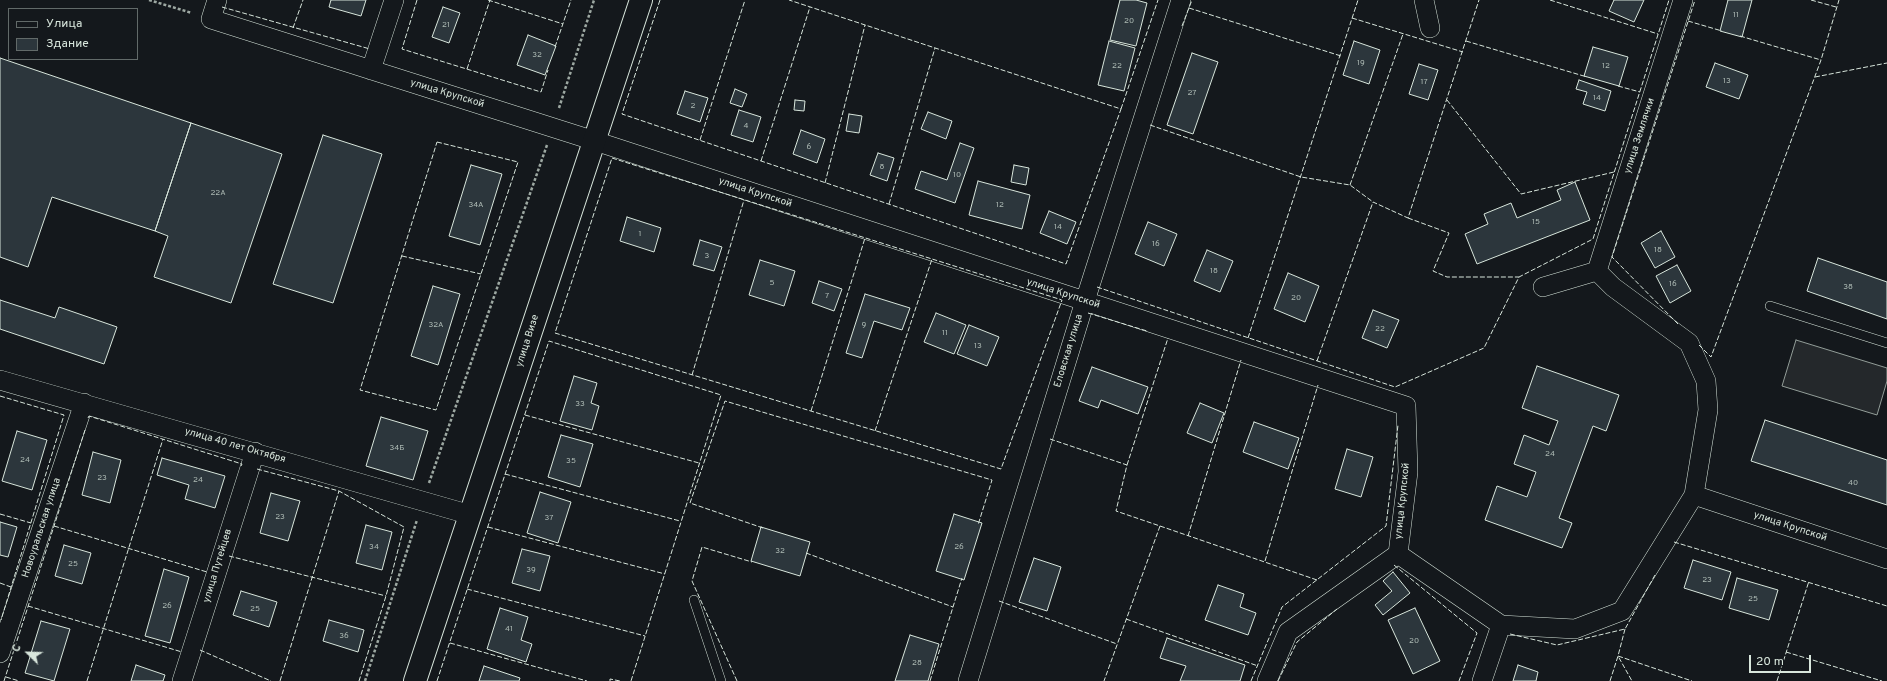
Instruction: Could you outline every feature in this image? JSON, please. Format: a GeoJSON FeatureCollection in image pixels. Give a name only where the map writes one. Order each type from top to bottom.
{"type":"FeatureCollection","features":[{"type":"Feature","properties":{"kind":"street"},"geometry":{"type":"LineString","coordinates":[[211,19],[217,0]]}},
{"type":"Feature","properties":{"kind":"street"},"geometry":{"type":"LineString","coordinates":[[371,70],[394,0]]}},
{"type":"Feature","properties":{"kind":"street","name":"улица Визе"},"geometry":{"type":"LineString","coordinates":[[415,681],[641,0]]}},
{"type":"Feature","properties":{"kind":"street","name":"Еловская улица"},"geometry":{"type":"LineString","coordinates":[[968,681],[1085,301],[1181,0]]}},
{"type":"Feature","properties":{"kind":"street"},"geometry":{"type":"LineString","coordinates":[[1424,0],[1430,28]]}},
{"type":"Feature","properties":{"kind":"street","name":"улица Землячки"},"geometry":{"type":"LineString","coordinates":[[1597,271],[1683,0]]}},
{"type":"Feature","properties":{"kind":"street","name":"улица Крупской"},"geometry":{"type":"LineString","coordinates":[[211,19],[553,127],[1406,406],[1408,472],[1398,554]]}},
{"type":"Feature","properties":{"kind":"street"},"geometry":{"type":"LineString","coordinates":[[1267,681],[1288,632],[1398,554],[1501,625],[1575,629],[1622,611],[1694,495],[1708,410],[1706,380],[1689,343],[1613,287],[1597,271],[1543,287]]}},
{"type":"Feature","properties":{"kind":"street","name":"улица 40 лет Октября"},"geometry":{"type":"LineString","coordinates":[[0,380],[470,515]]}},
{"type":"Feature","properties":{"kind":"street","name":"Новоуральская улица"},"geometry":{"type":"LineString","coordinates":[[0,653],[84,403]]}},
{"type":"Feature","properties":{"kind":"street","name":"улица Путейцев"},"geometry":{"type":"LineString","coordinates":[[182,681],[255,452]]}},
{"type":"Feature","properties":{"kind":"street","name":"улица Крупской"},"geometry":{"type":"LineString","coordinates":[[1694,495],[1887,559]]}},
{"type":"Feature","properties":{"kind":"street"},"geometry":{"type":"LineString","coordinates":[[1482,681],[1501,625]]}},
{"type":"Feature","properties":{"kind":"lane"},"geometry":{"type":"LineString","coordinates":[[1770,306],[1887,343]]}},
{"type":"Feature","properties":{"kind":"lane"},"geometry":{"type":"LineString","coordinates":[[694,600],[721,681]]}},
{"type":"Feature","properties":{"kind":"path"},"geometry":{"type":"LineString","coordinates":[[149,0],[211,19]]}},
{"type":"Feature","properties":{"kind":"path"},"geometry":{"type":"LineString","coordinates":[[365,681],[423,501],[553,127],[594,0]]}},
{"type":"Feature","properties":{"kind":"shaded area"},"geometry":{"type":"Polygon","coordinates":[[[1796,340],[1887,368],[1887,381],[1877,415],[1782,386],[1796,340]]]}},
{"type":"Feature","properties":{"kind":"building"},"geometry":{"type":"Polygon","coordinates":[[[331,0],[366,0],[361,16],[329,7],[331,0]]]}},
{"type":"Feature","properties":{"kind":"building"},"geometry":{"type":"Polygon","coordinates":[[[1120,0],[1136,0],[1147,3],[1136,46],[1110,40],[1120,0]]]}},
{"type":"Feature","properties":{"kind":"building"},"geometry":{"type":"Polygon","coordinates":[[[1614,0],[1644,0],[1634,22],[1609,11],[1614,0]]]}},
{"type":"Feature","properties":{"kind":"building"},"geometry":{"type":"Polygon","coordinates":[[[1728,0],[1752,0],[1742,37],[1720,31],[1728,0]]]}},
{"type":"Feature","properties":{"kind":"building"},"geometry":{"type":"Polygon","coordinates":[[[443,7],[460,13],[449,43],[432,37],[443,7]]]}},
{"type":"Feature","properties":{"kind":"building"},"geometry":{"type":"Polygon","coordinates":[[[528,35],[556,46],[545,75],[517,65],[528,35]]]}},
{"type":"Feature","properties":{"kind":"building"},"geometry":{"type":"Polygon","coordinates":[[[1109,41],[1135,48],[1124,91],[1098,85],[1109,41]]]}},
{"type":"Feature","properties":{"kind":"building"},"geometry":{"type":"Polygon","coordinates":[[[1354,41],[1380,50],[1369,84],[1343,75],[1354,41]]]}},
{"type":"Feature","properties":{"kind":"building"},"geometry":{"type":"Polygon","coordinates":[[[1593,47],[1628,57],[1619,86],[1584,76],[1593,47]]]}},
{"type":"Feature","properties":{"kind":"building"},"geometry":{"type":"Polygon","coordinates":[[[1192,53],[1218,62],[1193,134],[1167,125],[1192,53]]]}},
{"type":"Feature","properties":{"kind":"building"},"geometry":{"type":"Polygon","coordinates":[[[0,58],[191,123],[155,231],[52,197],[28,267],[0,257],[0,58]]]}},
{"type":"Feature","properties":{"kind":"building"},"geometry":{"type":"Polygon","coordinates":[[[1715,63],[1748,75],[1739,99],[1706,87],[1715,63]]]}},
{"type":"Feature","properties":{"kind":"building"},"geometry":{"type":"Polygon","coordinates":[[[1419,64],[1438,70],[1428,100],[1409,94],[1419,64]]]}},
{"type":"Feature","properties":{"kind":"building"},"geometry":{"type":"Polygon","coordinates":[[[1579,80],[1611,91],[1605,111],[1583,104],[1587,92],[1576,89],[1579,80]]]}},
{"type":"Feature","properties":{"kind":"building"},"geometry":{"type":"Polygon","coordinates":[[[735,89],[747,94],[742,107],[730,103],[735,89]]]}},
{"type":"Feature","properties":{"kind":"building"},"geometry":{"type":"Polygon","coordinates":[[[685,91],[708,98],[700,122],[677,114],[685,91]]]}},
{"type":"Feature","properties":{"kind":"building"},"geometry":{"type":"Polygon","coordinates":[[[795,100],[805,101],[804,111],[794,110],[795,100]]]}},
{"type":"Feature","properties":{"kind":"building"},"geometry":{"type":"Polygon","coordinates":[[[739,110],[761,117],[753,142],[731,135],[739,110]]]}},
{"type":"Feature","properties":{"kind":"building"},"geometry":{"type":"Polygon","coordinates":[[[928,112],[952,121],[946,139],[921,129],[928,112]]]}},
{"type":"Feature","properties":{"kind":"building"},"geometry":{"type":"Polygon","coordinates":[[[849,114],[862,116],[859,133],[846,131],[849,114]]]}},
{"type":"Feature","properties":{"kind":"building"},"geometry":{"type":"Polygon","coordinates":[[[191,123],[282,154],[231,303],[154,277],[168,236],[155,231],[191,123]]]}},
{"type":"Feature","properties":{"kind":"building"},"geometry":{"type":"Polygon","coordinates":[[[801,130],[825,139],[817,163],[793,154],[801,130]]]}},
{"type":"Feature","properties":{"kind":"building"},"geometry":{"type":"Polygon","coordinates":[[[323,135],[382,154],[333,303],[273,284],[323,135]]]}},
{"type":"Feature","properties":{"kind":"building"},"geometry":{"type":"Polygon","coordinates":[[[960,143],[974,148],[955,203],[915,189],[921,171],[947,180],[960,143]]]}},
{"type":"Feature","properties":{"kind":"building"},"geometry":{"type":"Polygon","coordinates":[[[878,153],[894,158],[887,181],[870,175],[878,153]]]}},
{"type":"Feature","properties":{"kind":"building"},"geometry":{"type":"Polygon","coordinates":[[[471,165],[502,174],[480,245],[449,236],[471,165]]]}},
{"type":"Feature","properties":{"kind":"building"},"geometry":{"type":"Polygon","coordinates":[[[1014,165],[1029,168],[1026,185],[1011,182],[1014,165]]]}},
{"type":"Feature","properties":{"kind":"building"},"geometry":{"type":"Polygon","coordinates":[[[978,181],[1030,195],[1022,229],[969,215],[978,181]]]}},
{"type":"Feature","properties":{"kind":"building"},"geometry":{"type":"Polygon","coordinates":[[[1575,182],[1590,220],[1477,264],[1465,234],[1488,224],[1484,214],[1511,203],[1517,218],[1561,200],[1557,190],[1575,182]]]}},
{"type":"Feature","properties":{"kind":"building"},"geometry":{"type":"Polygon","coordinates":[[[1049,211],[1076,222],[1067,244],[1040,233],[1049,211]]]}},
{"type":"Feature","properties":{"kind":"building"},"geometry":{"type":"Polygon","coordinates":[[[627,217],[661,228],[654,252],[620,241],[627,217]]]}},
{"type":"Feature","properties":{"kind":"building"},"geometry":{"type":"Polygon","coordinates":[[[1148,222],[1177,234],[1164,266],[1135,254],[1148,222]]]}},
{"type":"Feature","properties":{"kind":"building"},"geometry":{"type":"Polygon","coordinates":[[[1661,231],[1675,257],[1655,268],[1641,243],[1661,231]]]}},
{"type":"Feature","properties":{"kind":"building"},"geometry":{"type":"Polygon","coordinates":[[[700,240],[722,247],[714,271],[693,265],[700,240]]]}},
{"type":"Feature","properties":{"kind":"building"},"geometry":{"type":"Polygon","coordinates":[[[1207,250],[1233,261],[1220,292],[1194,281],[1207,250]]]}},
{"type":"Feature","properties":{"kind":"building"},"geometry":{"type":"Polygon","coordinates":[[[1818,258],[1887,282],[1887,319],[1807,291],[1818,258]]]}},
{"type":"Feature","properties":{"kind":"building"},"geometry":{"type":"Polygon","coordinates":[[[760,260],[795,271],[784,306],[749,295],[760,260]]]}},
{"type":"Feature","properties":{"kind":"building"},"geometry":{"type":"Polygon","coordinates":[[[1677,265],[1691,291],[1670,303],[1656,276],[1677,265]]]}},
{"type":"Feature","properties":{"kind":"building"},"geometry":{"type":"Polygon","coordinates":[[[1288,273],[1319,286],[1305,322],[1274,309],[1288,273]]]}},
{"type":"Feature","properties":{"kind":"building"},"geometry":{"type":"Polygon","coordinates":[[[819,281],[842,289],[834,311],[812,303],[819,281]]]}},
{"type":"Feature","properties":{"kind":"building"},"geometry":{"type":"Polygon","coordinates":[[[433,286],[460,294],[438,365],[411,356],[433,286]]]}},
{"type":"Feature","properties":{"kind":"building"},"geometry":{"type":"Polygon","coordinates":[[[865,294],[910,308],[902,330],[874,321],[862,358],[846,353],[865,294]]]}},
{"type":"Feature","properties":{"kind":"building"},"geometry":{"type":"Polygon","coordinates":[[[0,300],[55,318],[59,307],[117,327],[104,364],[0,329],[0,300]]]}},
{"type":"Feature","properties":{"kind":"building"},"geometry":{"type":"Polygon","coordinates":[[[1373,310],[1399,320],[1387,348],[1362,338],[1373,310]]]}},
{"type":"Feature","properties":{"kind":"building"},"geometry":{"type":"Polygon","coordinates":[[[936,313],[966,325],[954,354],[924,342],[936,313]]]}},
{"type":"Feature","properties":{"kind":"building"},"geometry":{"type":"Polygon","coordinates":[[[969,325],[999,337],[987,366],[957,354],[969,325]]]}},
{"type":"Feature","properties":{"kind":"building"},"geometry":{"type":"Polygon","coordinates":[[[1537,366],[1619,395],[1606,431],[1593,426],[1559,518],[1572,523],[1562,548],[1485,520],[1497,486],[1527,497],[1536,472],[1514,464],[1524,435],[1549,445],[1558,421],[1522,408],[1537,366]]]}},
{"type":"Feature","properties":{"kind":"building"},"geometry":{"type":"Polygon","coordinates":[[[1092,367],[1148,387],[1138,414],[1101,400],[1098,408],[1079,401],[1092,367]]]}},
{"type":"Feature","properties":{"kind":"building"},"geometry":{"type":"Polygon","coordinates":[[[574,376],[597,383],[591,403],[599,406],[592,430],[560,421],[574,376]]]}},
{"type":"Feature","properties":{"kind":"building"},"geometry":{"type":"Polygon","coordinates":[[[1200,403],[1224,413],[1212,443],[1187,433],[1200,403]]]}},
{"type":"Feature","properties":{"kind":"building"},"geometry":{"type":"Polygon","coordinates":[[[381,417],[428,431],[413,480],[366,466],[381,417]]]}},
{"type":"Feature","properties":{"kind":"building"},"geometry":{"type":"Polygon","coordinates":[[[1765,420],[1887,460],[1887,505],[1751,461],[1765,420]]]}},
{"type":"Feature","properties":{"kind":"building"},"geometry":{"type":"Polygon","coordinates":[[[1254,422],[1299,438],[1288,469],[1243,452],[1254,422]]]}},
{"type":"Feature","properties":{"kind":"building"},"geometry":{"type":"Polygon","coordinates":[[[17,431],[47,440],[32,490],[2,481],[17,431]]]}},
{"type":"Feature","properties":{"kind":"building"},"geometry":{"type":"Polygon","coordinates":[[[561,435],[593,444],[580,487],[548,477],[561,435]]]}},
{"type":"Feature","properties":{"kind":"building"},"geometry":{"type":"Polygon","coordinates":[[[1347,449],[1373,457],[1361,497],[1335,489],[1347,449]]]}},
{"type":"Feature","properties":{"kind":"building"},"geometry":{"type":"Polygon","coordinates":[[[93,452],[121,460],[110,503],[82,495],[93,452]]]}},
{"type":"Feature","properties":{"kind":"building"},"geometry":{"type":"Polygon","coordinates":[[[162,458],[225,476],[215,508],[185,499],[189,485],[157,475],[162,458]]]}},
{"type":"Feature","properties":{"kind":"building"},"geometry":{"type":"Polygon","coordinates":[[[540,492],[571,502],[558,543],[527,533],[540,492]]]}},
{"type":"Feature","properties":{"kind":"building"},"geometry":{"type":"Polygon","coordinates":[[[271,493],[300,501],[288,541],[260,533],[271,493]]]}},
{"type":"Feature","properties":{"kind":"building"},"geometry":{"type":"Polygon","coordinates":[[[954,514],[982,523],[964,580],[936,571],[954,514]]]}},
{"type":"Feature","properties":{"kind":"building"},"geometry":{"type":"Polygon","coordinates":[[[0,522],[17,527],[8,557],[0,555],[0,522]]]}},
{"type":"Feature","properties":{"kind":"building"},"geometry":{"type":"Polygon","coordinates":[[[366,525],[392,532],[382,570],[356,563],[366,525]]]}},
{"type":"Feature","properties":{"kind":"building"},"geometry":{"type":"Polygon","coordinates":[[[761,527],[810,542],[800,576],[751,561],[761,527]]]}},
{"type":"Feature","properties":{"kind":"building"},"geometry":{"type":"Polygon","coordinates":[[[64,545],[91,553],[82,584],[55,576],[64,545]]]}},
{"type":"Feature","properties":{"kind":"building"},"geometry":{"type":"Polygon","coordinates":[[[522,549],[550,556],[540,591],[512,583],[522,549]]]}},
{"type":"Feature","properties":{"kind":"building"},"geometry":{"type":"Polygon","coordinates":[[[1034,558],[1061,567],[1047,611],[1019,602],[1034,558]]]}},
{"type":"Feature","properties":{"kind":"building"},"geometry":{"type":"Polygon","coordinates":[[[1693,560],[1731,572],[1722,600],[1684,588],[1693,560]]]}},
{"type":"Feature","properties":{"kind":"building"},"geometry":{"type":"Polygon","coordinates":[[[164,569],[189,577],[170,643],[145,636],[164,569]]]}},
{"type":"Feature","properties":{"kind":"building"},"geometry":{"type":"Polygon","coordinates":[[[1393,572],[1410,593],[1383,615],[1375,605],[1392,591],[1383,581],[1393,572]]]}},
{"type":"Feature","properties":{"kind":"building"},"geometry":{"type":"Polygon","coordinates":[[[1737,578],[1778,590],[1769,620],[1729,608],[1737,578]]]}},
{"type":"Feature","properties":{"kind":"building"},"geometry":{"type":"Polygon","coordinates":[[[1218,585],[1244,594],[1240,607],[1256,613],[1248,635],[1205,620],[1218,585]]]}},
{"type":"Feature","properties":{"kind":"building"},"geometry":{"type":"Polygon","coordinates":[[[241,591],[277,602],[269,627],[233,615],[241,591]]]}},
{"type":"Feature","properties":{"kind":"building"},"geometry":{"type":"Polygon","coordinates":[[[500,608],[528,617],[521,640],[532,644],[526,662],[487,649],[500,608]]]}},
{"type":"Feature","properties":{"kind":"building"},"geometry":{"type":"Polygon","coordinates":[[[1415,608],[1440,661],[1413,674],[1388,620],[1415,608]]]}},
{"type":"Feature","properties":{"kind":"building"},"geometry":{"type":"Polygon","coordinates":[[[329,620],[364,630],[358,652],[323,641],[329,620]]]}},
{"type":"Feature","properties":{"kind":"building"},"geometry":{"type":"Polygon","coordinates":[[[41,621],[70,629],[54,681],[25,673],[41,621]]]}},
{"type":"Feature","properties":{"kind":"building"},"geometry":{"type":"Polygon","coordinates":[[[910,635],[939,644],[928,681],[895,681],[910,635]]]}},
{"type":"Feature","properties":{"kind":"building"},"geometry":{"type":"Polygon","coordinates":[[[1167,638],[1245,665],[1240,681],[1180,681],[1186,666],[1160,658],[1167,638]]]}},
{"type":"Feature","properties":{"kind":"building"},"geometry":{"type":"Polygon","coordinates":[[[136,665],[165,675],[163,681],[131,681],[136,665]]]}},
{"type":"Feature","properties":{"kind":"building"},"geometry":{"type":"Polygon","coordinates":[[[1518,665],[1538,672],[1536,681],[1513,681],[1518,665]]]}},
{"type":"Feature","properties":{"kind":"building"},"geometry":{"type":"Polygon","coordinates":[[[484,666],[520,678],[519,681],[479,681],[484,666]]]}},
{"type":"Feature","properties":{"kind":"fence"},"geometry":{"type":"LineString","coordinates":[[293,28],[303,0]]}},
{"type":"Feature","properties":{"kind":"fence"},"geometry":{"type":"LineString","coordinates":[[417,0],[402,49],[541,92],[548,70]]}},
{"type":"Feature","properties":{"kind":"fence"},"geometry":{"type":"LineString","coordinates":[[488,0],[563,24]]}},
{"type":"Feature","properties":{"kind":"fence"},"geometry":{"type":"LineString","coordinates":[[467,69],[490,0]]}},
{"type":"Feature","properties":{"kind":"fence"},"geometry":{"type":"LineString","coordinates":[[555,47],[571,0]]}},
{"type":"Feature","properties":{"kind":"fence"},"geometry":{"type":"LineString","coordinates":[[660,0],[622,114],[1066,264],[1121,109],[789,0]]}},
{"type":"Feature","properties":{"kind":"fence"},"geometry":{"type":"LineString","coordinates":[[700,140],[745,0]]}},
{"type":"Feature","properties":{"kind":"fence"},"geometry":{"type":"LineString","coordinates":[[1121,109],[1158,0]]}},
{"type":"Feature","properties":{"kind":"fence"},"geometry":{"type":"LineString","coordinates":[[1182,26],[1192,0]]}},
{"type":"Feature","properties":{"kind":"fence"},"geometry":{"type":"LineString","coordinates":[[1248,338],[1358,0]]}},
{"type":"Feature","properties":{"kind":"fence"},"geometry":{"type":"LineString","coordinates":[[1317,361],[1373,202],[1408,218],[1479,0]]}},
{"type":"Feature","properties":{"kind":"fence"},"geometry":{"type":"LineString","coordinates":[[1550,0],[1658,34]]}},
{"type":"Feature","properties":{"kind":"fence"},"geometry":{"type":"LineString","coordinates":[[1097,287],[1395,387],[1484,348],[1519,277],[1593,239],[1669,0]]}},
{"type":"Feature","properties":{"kind":"fence"},"geometry":{"type":"LineString","coordinates":[[1678,324],[1612,257],[1695,0]]}},
{"type":"Feature","properties":{"kind":"fence"},"geometry":{"type":"LineString","coordinates":[[1811,0],[1836,7]]}},
{"type":"Feature","properties":{"kind":"fence"},"geometry":{"type":"LineString","coordinates":[[1699,345],[1711,357],[1821,60],[1839,0]]}},
{"type":"Feature","properties":{"kind":"fence"},"geometry":{"type":"LineString","coordinates":[[222,7],[370,49]]}},
{"type":"Feature","properties":{"kind":"fence"},"geometry":{"type":"LineString","coordinates":[[761,161],[810,7]]}},
{"type":"Feature","properties":{"kind":"fence"},"geometry":{"type":"LineString","coordinates":[[1189,8],[1341,56]]}},
{"type":"Feature","properties":{"kind":"fence"},"geometry":{"type":"LineString","coordinates":[[1352,18],[1463,52]]}},
{"type":"Feature","properties":{"kind":"fence"},"geometry":{"type":"LineString","coordinates":[[1688,21],[1722,31]]}},
{"type":"Feature","properties":{"kind":"fence"},"geometry":{"type":"LineString","coordinates":[[825,183],[865,25]]}},
{"type":"Feature","properties":{"kind":"fence"},"geometry":{"type":"LineString","coordinates":[[1350,185],[1403,34]]}},
{"type":"Feature","properties":{"kind":"fence"},"geometry":{"type":"LineString","coordinates":[[1740,36],[1821,60]]}},
{"type":"Feature","properties":{"kind":"fence"},"geometry":{"type":"LineString","coordinates":[[1466,41],[1587,77]]}},
{"type":"Feature","properties":{"kind":"fence"},"geometry":{"type":"LineString","coordinates":[[889,204],[935,48]]}},
{"type":"Feature","properties":{"kind":"fence"},"geometry":{"type":"LineString","coordinates":[[1815,77],[1887,63]]}},
{"type":"Feature","properties":{"kind":"fence"},"geometry":{"type":"LineString","coordinates":[[1618,86],[1640,92]]}},
{"type":"Feature","properties":{"kind":"fence"},"geometry":{"type":"LineString","coordinates":[[1447,100],[1521,194],[1614,172]]}},
{"type":"Feature","properties":{"kind":"fence"},"geometry":{"type":"LineString","coordinates":[[1150,125],[1301,177],[1350,185],[1373,202]]}},
{"type":"Feature","properties":{"kind":"fence"},"geometry":{"type":"LineString","coordinates":[[437,142],[518,162],[436,410],[360,390],[437,142]]}},
{"type":"Feature","properties":{"kind":"fence"},"geometry":{"type":"LineString","coordinates":[[612,158],[1062,300],[1001,469],[555,333],[612,158]]}},
{"type":"Feature","properties":{"kind":"fence"},"geometry":{"type":"LineString","coordinates":[[692,375],[744,200]]}},
{"type":"Feature","properties":{"kind":"fence"},"geometry":{"type":"LineString","coordinates":[[1408,218],[1449,233],[1433,271],[1447,277],[1519,277]]}},
{"type":"Feature","properties":{"kind":"fence"},"geometry":{"type":"LineString","coordinates":[[811,411],[865,238]]}},
{"type":"Feature","properties":{"kind":"fence"},"geometry":{"type":"LineString","coordinates":[[402,256],[481,274]]}},
{"type":"Feature","properties":{"kind":"fence"},"geometry":{"type":"LineString","coordinates":[[875,431],[932,259]]}},
{"type":"Feature","properties":{"kind":"fence"},"geometry":{"type":"LineString","coordinates":[[1088,313],[1147,331]]}},
{"type":"Feature","properties":{"kind":"fence"},"geometry":{"type":"LineString","coordinates":[[1127,465],[1168,338]]}},
{"type":"Feature","properties":{"kind":"fence"},"geometry":{"type":"LineString","coordinates":[[437,681],[549,341],[721,395],[631,681]]}},
{"type":"Feature","properties":{"kind":"fence"},"geometry":{"type":"LineString","coordinates":[[1188,536],[1241,360]]}},
{"type":"Feature","properties":{"kind":"fence"},"geometry":{"type":"LineString","coordinates":[[1265,561],[1318,385]]}},
{"type":"Feature","properties":{"kind":"fence"},"geometry":{"type":"LineString","coordinates":[[0,396],[64,415],[1,620]]}},
{"type":"Feature","properties":{"kind":"fence"},"geometry":{"type":"LineString","coordinates":[[763,528],[690,503],[725,401],[992,480],[978,525]]}},
{"type":"Feature","properties":{"kind":"fence"},"geometry":{"type":"LineString","coordinates":[[525,415],[699,463]]}},
{"type":"Feature","properties":{"kind":"fence"},"geometry":{"type":"LineString","coordinates":[[88,418],[89,416],[242,464],[241,466]]}},
{"type":"Feature","properties":{"kind":"fence"},"geometry":{"type":"LineString","coordinates":[[1251,681],[1282,607],[1386,526],[1398,425]]}},
{"type":"Feature","properties":{"kind":"fence"},"geometry":{"type":"LineString","coordinates":[[4,681],[85,430]]}},
{"type":"Feature","properties":{"kind":"fence"},"geometry":{"type":"LineString","coordinates":[[87,681],[163,439]]}},
{"type":"Feature","properties":{"kind":"fence"},"geometry":{"type":"LineString","coordinates":[[1050,439],[1127,465],[1116,511],[1160,526],[1104,681]]}},
{"type":"Feature","properties":{"kind":"fence"},"geometry":{"type":"LineString","coordinates":[[257,469],[339,491],[404,527],[386,596],[359,681]]}},
{"type":"Feature","properties":{"kind":"fence"},"geometry":{"type":"LineString","coordinates":[[505,474],[680,521]]}},
{"type":"Feature","properties":{"kind":"fence"},"geometry":{"type":"LineString","coordinates":[[280,681],[339,491]]}},
{"type":"Feature","properties":{"kind":"fence"},"geometry":{"type":"LineString","coordinates":[[0,514],[31,523]]}},
{"type":"Feature","properties":{"kind":"fence"},"geometry":{"type":"LineString","coordinates":[[54,526],[207,572]]}},
{"type":"Feature","properties":{"kind":"fence"},"geometry":{"type":"LineString","coordinates":[[1160,526],[1317,580]]}},
{"type":"Feature","properties":{"kind":"fence"},"geometry":{"type":"LineString","coordinates":[[488,527],[665,574]]}},
{"type":"Feature","properties":{"kind":"fence"},"geometry":{"type":"LineString","coordinates":[[1674,542],[1887,606]]}},
{"type":"Feature","properties":{"kind":"fence"},"geometry":{"type":"LineString","coordinates":[[737,681],[692,581],[702,547],[752,562]]}},
{"type":"Feature","properties":{"kind":"fence"},"geometry":{"type":"LineString","coordinates":[[806,553],[953,607]]}},
{"type":"Feature","properties":{"kind":"fence"},"geometry":{"type":"LineString","coordinates":[[229,556],[386,596]]}},
{"type":"Feature","properties":{"kind":"fence"},"geometry":{"type":"LineString","coordinates":[[1394,565],[1477,633],[1459,681]]}},
{"type":"Feature","properties":{"kind":"fence"},"geometry":{"type":"LineString","coordinates":[[1510,634],[1557,645],[1625,629],[1655,575]]}},
{"type":"Feature","properties":{"kind":"fence"},"geometry":{"type":"LineString","coordinates":[[930,681],[962,578]]}},
{"type":"Feature","properties":{"kind":"fence"},"geometry":{"type":"LineString","coordinates":[[1777,681],[1809,581]]}},
{"type":"Feature","properties":{"kind":"fence"},"geometry":{"type":"LineString","coordinates":[[0,583],[11,587]]}},
{"type":"Feature","properties":{"kind":"fence"},"geometry":{"type":"LineString","coordinates":[[467,589],[645,636]]}},
{"type":"Feature","properties":{"kind":"fence"},"geometry":{"type":"LineString","coordinates":[[999,601],[1117,644]]}},
{"type":"Feature","properties":{"kind":"fence"},"geometry":{"type":"LineString","coordinates":[[28,606],[182,652]]}},
{"type":"Feature","properties":{"kind":"fence"},"geometry":{"type":"LineString","coordinates":[[1278,681],[1297,642],[1337,609]]}},
{"type":"Feature","properties":{"kind":"fence"},"geometry":{"type":"LineString","coordinates":[[1126,619],[1258,666]]}},
{"type":"Feature","properties":{"kind":"fence"},"geometry":{"type":"LineString","coordinates":[[1625,629],[1618,656],[1692,681]]}},
{"type":"Feature","properties":{"kind":"fence"},"geometry":{"type":"LineString","coordinates":[[450,643],[587,681]]}},
{"type":"Feature","properties":{"kind":"fence"},"geometry":{"type":"LineString","coordinates":[[200,650],[271,681]]}},
{"type":"Feature","properties":{"kind":"fence"},"geometry":{"type":"LineString","coordinates":[[1786,652],[1882,681]]}},
{"type":"Feature","properties":{"kind":"fence"},"geometry":{"type":"LineString","coordinates":[[1610,681],[1618,656],[1632,681]]}},
{"type":"Feature","properties":{"kind":"fence"},"geometry":{"type":"LineString","coordinates":[[6,677],[19,681]]}},
{"type":"Feature","properties":{"kind":"fence"},"geometry":{"type":"LineString","coordinates":[[610,681],[610,679],[620,681]]}}]}
